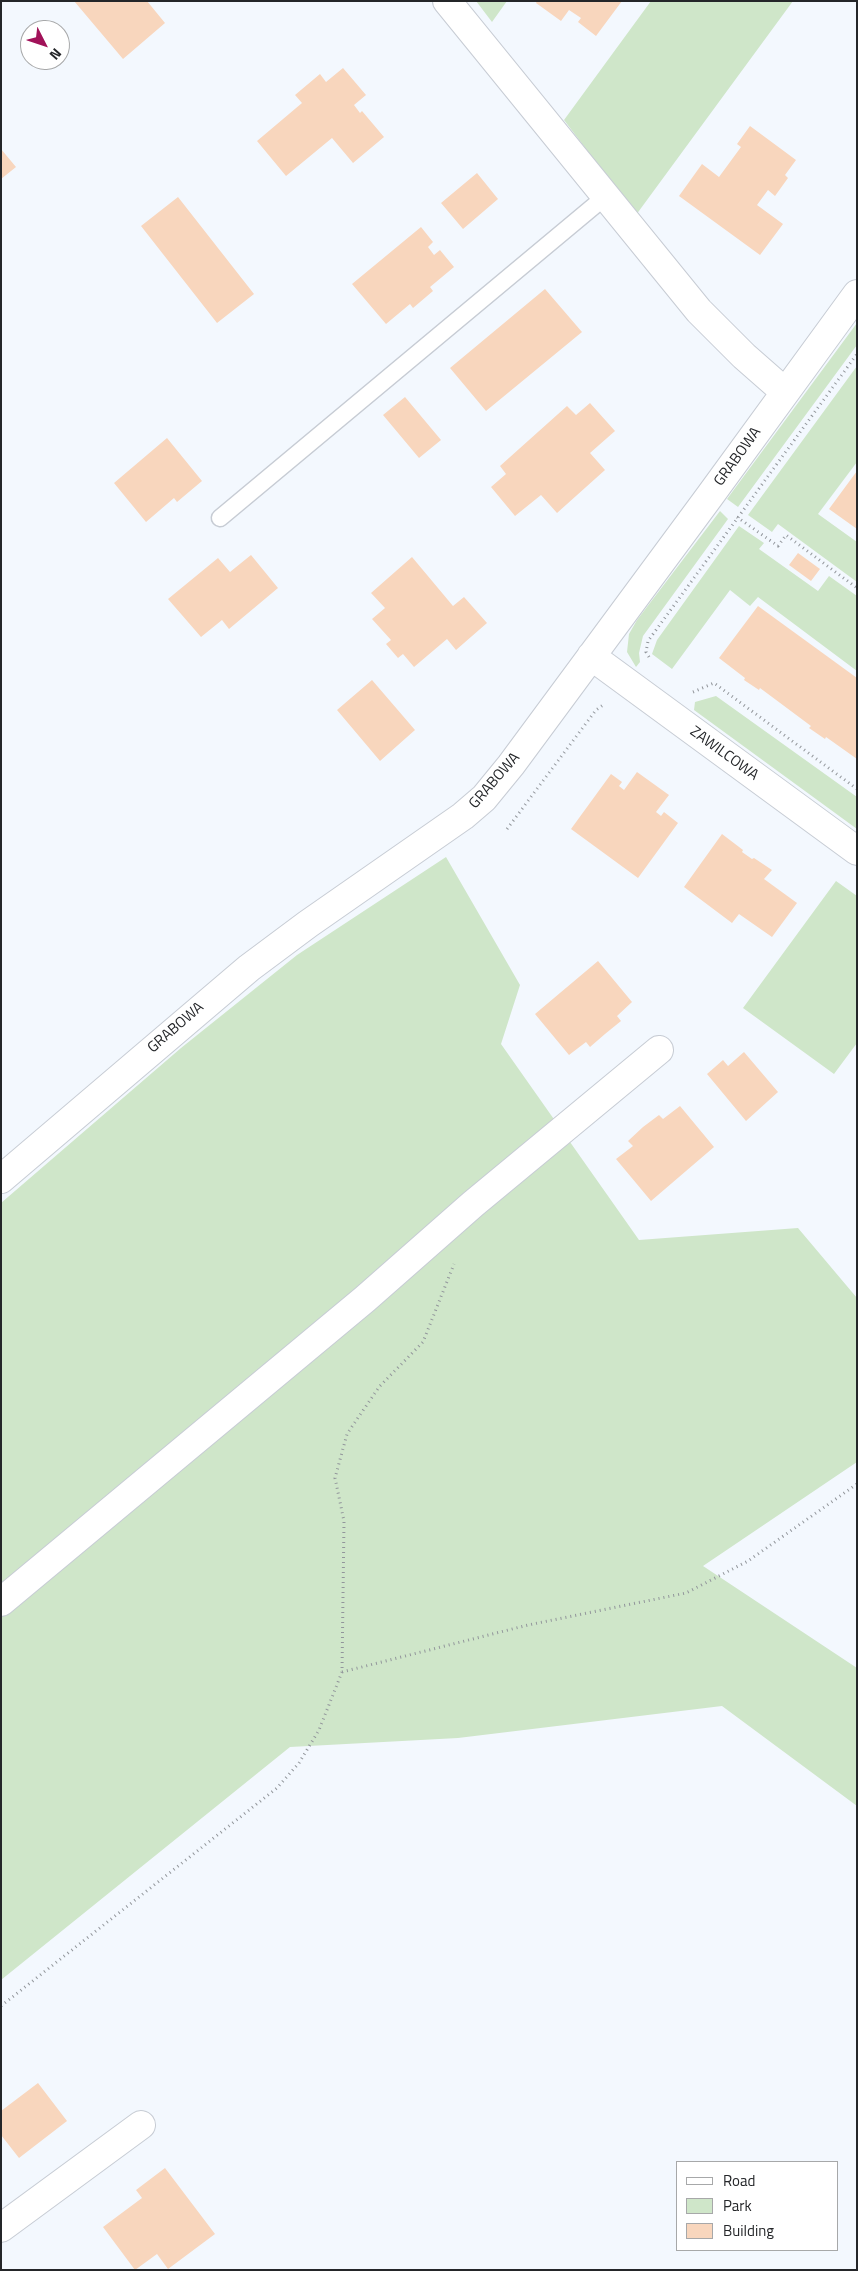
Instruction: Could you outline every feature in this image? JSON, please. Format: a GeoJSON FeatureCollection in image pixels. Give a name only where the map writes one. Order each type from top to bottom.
{"type":"FeatureCollection","features":[{"type":"Feature","properties":{"kind":"street"},"geometry":{"type":"LineString","coordinates":[[447,1],[699,311],[744,356],[785,392]]}},
{"type":"Feature","properties":{"kind":"street","name":"GRABOWA"},"geometry":{"type":"LineString","coordinates":[[1,1179],[249,968],[308,924],[475,807],[511,765],[857,294]]}},
{"type":"Feature","properties":{"kind":"street","name":"ZAWILCOWA"},"geometry":{"type":"LineString","coordinates":[[591,656],[857,851]]}},
{"type":"Feature","properties":{"kind":"street"},"geometry":{"type":"LineString","coordinates":[[1,1602],[358,1305],[480,1198],[659,1050]]}},
{"type":"Feature","properties":{"kind":"street"},"geometry":{"type":"LineString","coordinates":[[1,2228],[141,2125]]}},
{"type":"Feature","properties":{"kind":"lane"},"geometry":{"type":"LineString","coordinates":[[220,518],[606,196]]}},
{"type":"Feature","properties":{"kind":"path"},"geometry":{"type":"LineString","coordinates":[[507,828],[596,710],[611,700],[623,708],[654,667],[646,652],[648,640],[857,354]]}},
{"type":"Feature","properties":{"kind":"path"},"geometry":{"type":"LineString","coordinates":[[709,497],[778,546],[786,535],[857,588]]}},
{"type":"Feature","properties":{"kind":"path"},"geometry":{"type":"LineString","coordinates":[[691,693],[714,683],[857,789]]}},
{"type":"Feature","properties":{"kind":"path"},"geometry":{"type":"LineString","coordinates":[[1,2006],[276,1788],[299,1764],[320,1730],[342,1672],[344,1521],[335,1478],[347,1434],[378,1387],[423,1342],[456,1257]]}},
{"type":"Feature","properties":{"kind":"path"},"geometry":{"type":"LineString","coordinates":[[342,1672],[528,1626],[686,1593],[748,1561],[857,1484]]}},
{"type":"Feature","properties":{"kind":"green space"},"geometry":{"type":"Polygon","coordinates":[[[476,1],[507,1],[492,22],[476,1]]]}},
{"type":"Feature","properties":{"kind":"green space"},"geometry":{"type":"Polygon","coordinates":[[[651,1],[793,1],[636,215],[564,120],[651,1]]]}},
{"type":"Feature","properties":{"kind":"green space"},"geometry":{"type":"Polygon","coordinates":[[[857,323],[857,345],[738,507],[727,499],[857,323]]]}},
{"type":"Feature","properties":{"kind":"green space"},"geometry":{"type":"Polygon","coordinates":[[[857,366],[857,462],[818,514],[857,542],[857,582],[778,524],[772,532],[748,515],[857,366]]]}},
{"type":"Feature","properties":{"kind":"green space"},"geometry":{"type":"Polygon","coordinates":[[[720,511],[728,519],[643,636],[639,653],[640,662],[636,667],[627,652],[629,634],[637,620],[720,511]]]}},
{"type":"Feature","properties":{"kind":"green space"},"geometry":{"type":"Polygon","coordinates":[[[739,526],[764,543],[759,549],[818,591],[829,576],[857,596],[857,671],[758,597],[750,606],[730,590],[672,669],[652,654],[657,640],[739,526]]]}},
{"type":"Feature","properties":{"kind":"green space"},"geometry":{"type":"Polygon","coordinates":[[[716,696],[857,797],[857,829],[694,710],[695,702],[716,696]]]}},
{"type":"Feature","properties":{"kind":"green space"},"geometry":{"type":"Polygon","coordinates":[[[446,857],[520,985],[501,1044],[639,1240],[798,1228],[857,1298],[857,1462],[703,1566],[857,1668],[857,1806],[722,1706],[458,1738],[290,1747],[1,1980],[1,1203],[181,1048],[297,955],[446,857]]]}},
{"type":"Feature","properties":{"kind":"green space"},"geometry":{"type":"Polygon","coordinates":[[[836,881],[857,896],[857,1043],[834,1074],[743,1008],[836,881]]]}},
{"type":"Feature","properties":{"kind":"building"},"geometry":{"type":"Polygon","coordinates":[[[74,1],[147,1],[165,23],[123,59],[74,1]]]}},
{"type":"Feature","properties":{"kind":"building"},"geometry":{"type":"Polygon","coordinates":[[[537,1],[622,1],[596,36],[578,22],[581,18],[569,10],[561,21],[536,3],[537,1]]]}},
{"type":"Feature","properties":{"kind":"building"},"geometry":{"type":"Polygon","coordinates":[[[343,68],[366,95],[354,105],[360,113],[362,111],[384,137],[353,163],[332,138],[286,176],[257,141],[302,103],[295,95],[320,74],[326,82],[343,68]]]}},
{"type":"Feature","properties":{"kind":"building"},"geometry":{"type":"Polygon","coordinates":[[[750,126],[796,160],[785,175],[788,178],[775,196],[768,190],[757,205],[783,224],[760,255],[679,196],[702,164],[719,177],[741,147],[737,144],[750,126]]]}},
{"type":"Feature","properties":{"kind":"building"},"geometry":{"type":"Polygon","coordinates":[[[1,149],[16,167],[1,179],[1,149]]]}},
{"type":"Feature","properties":{"kind":"building"},"geometry":{"type":"Polygon","coordinates":[[[477,173],[498,199],[463,229],[441,203],[477,173]]]}},
{"type":"Feature","properties":{"kind":"building"},"geometry":{"type":"Polygon","coordinates":[[[178,197],[254,294],[217,323],[141,226],[178,197]]]}},
{"type":"Feature","properties":{"kind":"building"},"geometry":{"type":"Polygon","coordinates":[[[421,227],[433,242],[428,247],[434,255],[440,250],[454,267],[430,287],[433,291],[413,308],[410,304],[386,324],[352,284],[421,227]]]}},
{"type":"Feature","properties":{"kind":"building"},"geometry":{"type":"Polygon","coordinates":[[[545,289],[582,332],[486,411],[450,368],[545,289]]]}},
{"type":"Feature","properties":{"kind":"building"},"geometry":{"type":"Polygon","coordinates":[[[405,397],[441,440],[419,458],[383,415],[405,397]]]}},
{"type":"Feature","properties":{"kind":"building"},"geometry":{"type":"Polygon","coordinates":[[[590,403],[615,431],[590,453],[605,470],[557,513],[541,495],[515,516],[491,487],[506,474],[500,466],[567,406],[576,415],[590,403]]]}},
{"type":"Feature","properties":{"kind":"building"},"geometry":{"type":"Polygon","coordinates":[[[167,438],[202,481],[177,502],[174,498],[146,522],[114,483],[167,438]]]}},
{"type":"Feature","properties":{"kind":"building"},"geometry":{"type":"Polygon","coordinates":[[[857,471],[857,529],[829,509],[857,471]]]}},
{"type":"Feature","properties":{"kind":"building"},"geometry":{"type":"Polygon","coordinates":[[[798,553],[820,569],[811,581],[789,565],[798,553]]]}},
{"type":"Feature","properties":{"kind":"building"},"geometry":{"type":"Polygon","coordinates":[[[251,555],[278,588],[229,629],[222,620],[201,637],[168,599],[218,558],[230,572],[251,555]]]}},
{"type":"Feature","properties":{"kind":"building"},"geometry":{"type":"Polygon","coordinates":[[[412,557],[453,606],[464,597],[487,623],[456,650],[447,639],[414,667],[403,654],[398,658],[386,644],[391,640],[372,619],[385,608],[371,593],[412,557]]]}},
{"type":"Feature","properties":{"kind":"building"},"geometry":{"type":"Polygon","coordinates":[[[758,606],[857,678],[857,759],[826,737],[825,739],[809,728],[811,726],[760,688],[759,690],[744,680],[745,678],[719,658],[758,606]]]}},
{"type":"Feature","properties":{"kind":"building"},"geometry":{"type":"Polygon","coordinates":[[[372,680],[415,730],[380,761],[337,710],[372,680]]]}},
{"type":"Feature","properties":{"kind":"building"},"geometry":{"type":"Polygon","coordinates":[[[637,772],[669,795],[656,812],[661,816],[664,812],[678,823],[638,878],[571,829],[611,774],[622,782],[619,786],[624,790],[637,772]]]}},
{"type":"Feature","properties":{"kind":"building"},"geometry":{"type":"Polygon","coordinates":[[[722,834],[743,850],[742,852],[772,870],[764,879],[797,903],[772,937],[739,914],[732,923],[684,887],[722,834]]]}},
{"type":"Feature","properties":{"kind":"building"},"geometry":{"type":"Polygon","coordinates":[[[598,961],[632,1002],[617,1016],[621,1021],[590,1047],[586,1042],[569,1055],[535,1014],[598,961]]]}},
{"type":"Feature","properties":{"kind":"building"},"geometry":{"type":"Polygon","coordinates":[[[744,1052],[778,1092],[746,1121],[707,1074],[723,1060],[728,1066],[744,1052]]]}},
{"type":"Feature","properties":{"kind":"building"},"geometry":{"type":"Polygon","coordinates":[[[680,1106],[714,1147],[651,1201],[616,1159],[633,1146],[628,1141],[643,1127],[659,1115],[663,1119],[680,1106]]]}},
{"type":"Feature","properties":{"kind":"building"},"geometry":{"type":"Polygon","coordinates":[[[38,2083],[67,2121],[19,2158],[1,2135],[1,2111],[38,2083]]]}},
{"type":"Feature","properties":{"kind":"building"},"geometry":{"type":"Polygon","coordinates":[[[165,2168],[215,2234],[168,2269],[157,2254],[135,2270],[103,2227],[142,2198],[136,2190],[165,2168]]]}}]}
